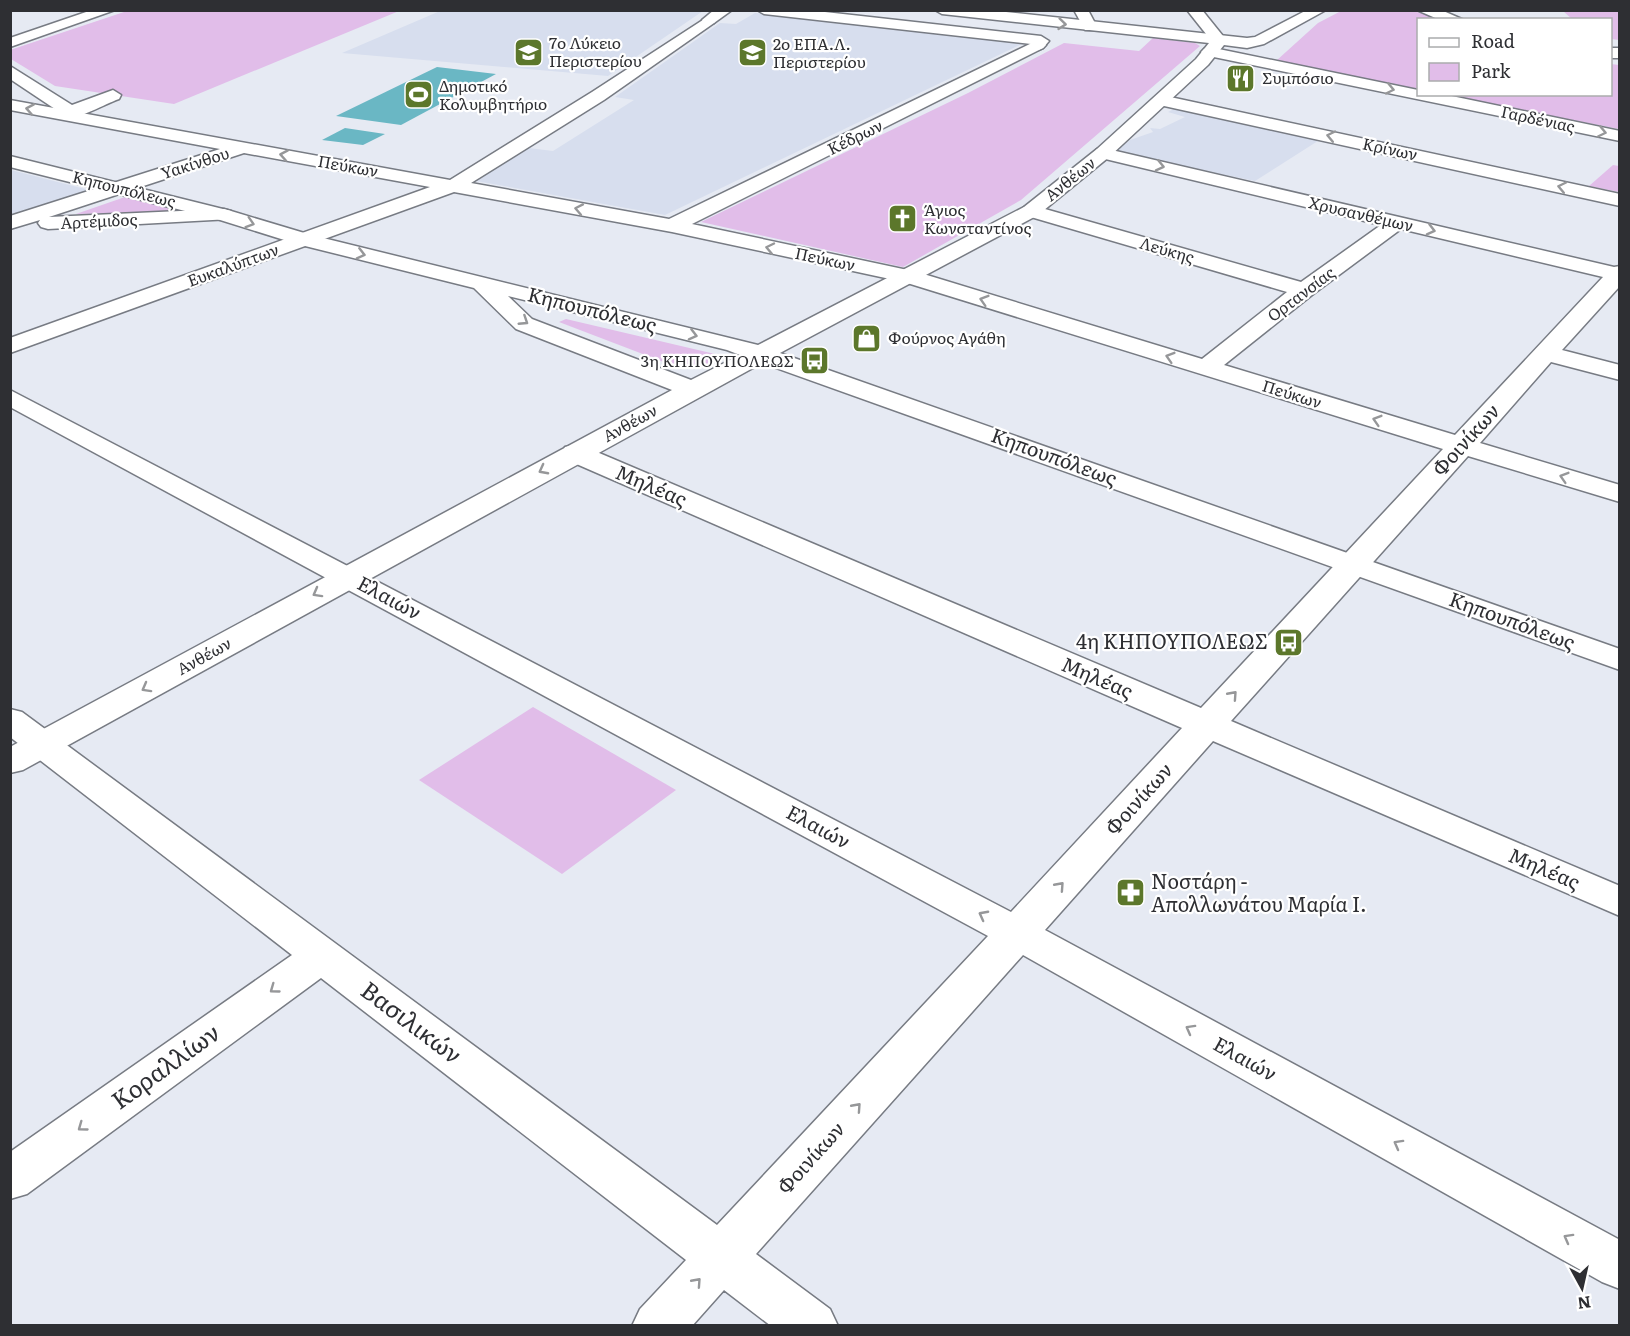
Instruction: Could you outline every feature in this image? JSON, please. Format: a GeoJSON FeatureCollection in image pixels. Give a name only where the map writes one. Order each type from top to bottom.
{"type":"FeatureCollection","features":[{"type":"Feature","properties":{"kind":"street"},"geometry":{"type":"LineString","coordinates":[[10,42],[108,10]]}},
{"type":"Feature","properties":{"kind":"street","name":"Ευκαλύπτων"},"geometry":{"type":"LineString","coordinates":[[10,346],[455,185],[598,96],[725,10]]}},
{"type":"Feature","properties":{"kind":"street","name":"Κέδρων"},"geometry":{"type":"LineString","coordinates":[[672,226],[1038,45],[1041,41],[764,10]]}},
{"type":"Feature","properties":{"kind":"street"},"geometry":{"type":"LineString","coordinates":[[942,10],[1090,27],[1214,47],[1257,42],[1312,11]]}},
{"type":"Feature","properties":{"kind":"street"},"geometry":{"type":"LineString","coordinates":[[1081,10],[1090,27]]}},
{"type":"Feature","properties":{"kind":"street"},"geometry":{"type":"LineString","coordinates":[[1194,10],[1214,47]]}},
{"type":"Feature","properties":{"kind":"street"},"geometry":{"type":"LineString","coordinates":[[1424,10],[1450,18]]}},
{"type":"Feature","properties":{"kind":"street","name":"Ανθέων"},"geometry":{"type":"LineString","coordinates":[[21,742],[347,576],[692,389],[1031,211],[1103,153],[1214,47]]}},
{"type":"Feature","properties":{"kind":"street","name":"Γαρδένιας"},"geometry":{"type":"LineString","coordinates":[[1214,47],[1417,92]]}},
{"type":"Feature","properties":{"kind":"street"},"geometry":{"type":"LineString","coordinates":[[15,78],[67,113],[113,95]]}},
{"type":"Feature","properties":{"kind":"street","name":"Γαρδένιας"},"geometry":{"type":"LineString","coordinates":[[1438,96],[1620,136]]}},
{"type":"Feature","properties":{"kind":"street","name":"Κρίνων"},"geometry":{"type":"LineString","coordinates":[[1161,100],[1620,200]]}},
{"type":"Feature","properties":{"kind":"street","name":"Πεύκων"},"geometry":{"type":"LineString","coordinates":[[10,105],[67,113],[672,226],[909,277],[1620,494]]}},
{"type":"Feature","properties":{"kind":"street","name":"Υακίνθου"},"geometry":{"type":"LineString","coordinates":[[10,224],[243,147]]}},
{"type":"Feature","properties":{"kind":"street","name":"Χρυσανθέμων"},"geometry":{"type":"LineString","coordinates":[[1103,153],[1619,274]]}},
{"type":"Feature","properties":{"kind":"street","name":"Κηπουπόλεως"},"geometry":{"type":"LineString","coordinates":[[10,161],[224,215],[304,240],[762,354],[1620,660]]}},
{"type":"Feature","properties":{"kind":"street","name":"Λεύκης"},"geometry":{"type":"LineString","coordinates":[[1031,211],[1304,290]]}},
{"type":"Feature","properties":{"kind":"street","name":"Αρτέμιδος"},"geometry":{"type":"LineString","coordinates":[[10,224],[224,215]]}},
{"type":"Feature","properties":{"kind":"street","name":"Ορτανσίας"},"geometry":{"type":"LineString","coordinates":[[1206,368],[1304,290],[1398,222]]}},
{"type":"Feature","properties":{"kind":"street","name":"Φοινίκων"},"geometry":{"type":"LineString","coordinates":[[658,1326],[1619,274]]}},
{"type":"Feature","properties":{"kind":"street","name":"Κηπουπόλεως"},"geometry":{"type":"LineString","coordinates":[[480,283],[524,324],[692,389]]}},
{"type":"Feature","properties":{"kind":"street"},"geometry":{"type":"LineString","coordinates":[[1545,353],[1620,373]]}},
{"type":"Feature","properties":{"kind":"street","name":"Ελαιών"},"geometry":{"type":"LineString","coordinates":[[10,397],[1017,933],[1620,1266]]}},
{"type":"Feature","properties":{"kind":"street","name":"Μηλέας"},"geometry":{"type":"LineString","coordinates":[[575,453],[1620,902]]}},
{"type":"Feature","properties":{"kind":"street","name":"Βασιλικών"},"geometry":{"type":"LineString","coordinates":[[21,742],[321,955],[812,1326]]}},
{"type":"Feature","properties":{"kind":"street","name":"Κοραλλίων"},"geometry":{"type":"LineString","coordinates":[[10,1179],[321,955]]}},
{"type":"Feature","properties":{"kind":"shaded area"},"geometry":{"type":"Polygon","coordinates":[[[440,11],[703,11],[608,76],[342,53],[440,11]]]}},
{"type":"Feature","properties":{"kind":"shaded area"},"geometry":{"type":"Polygon","coordinates":[[[755,13],[1024,43],[665,215],[476,181],[529,148],[553,151],[634,100],[615,97],[720,23],[736,24],[755,13]]]}},
{"type":"Feature","properties":{"kind":"shaded area"},"geometry":{"type":"Polygon","coordinates":[[[1176,108],[1321,139],[1255,181],[1115,152],[1130,140],[1153,132],[1150,128],[1160,129],[1185,117],[1168,112],[1176,108]]]}},
{"type":"Feature","properties":{"kind":"shaded area"},"geometry":{"type":"Polygon","coordinates":[[[11,170],[89,190],[11,215],[11,170]]]}},
{"type":"Feature","properties":{"kind":"green space"},"geometry":{"type":"Polygon","coordinates":[[[127,11],[399,11],[174,104],[55,86],[11,59],[10,50],[127,11]]]}},
{"type":"Feature","properties":{"kind":"green space"},"geometry":{"type":"Polygon","coordinates":[[[1341,11],[1413,11],[1441,18],[1417,18],[1417,89],[1276,61],[1318,23],[1341,11]]]}},
{"type":"Feature","properties":{"kind":"green space"},"geometry":{"type":"Polygon","coordinates":[[[1563,11],[1619,11],[1619,40],[1612,39],[1612,18],[1571,18],[1563,11]]]}},
{"type":"Feature","properties":{"kind":"green space"},"geometry":{"type":"Polygon","coordinates":[[[1153,38],[1195,43],[1200,46],[1021,200],[903,267],[701,222],[968,93],[1064,43],[1139,51],[1153,38]]]}},
{"type":"Feature","properties":{"kind":"green space"},"geometry":{"type":"Polygon","coordinates":[[[1612,64],[1619,65],[1619,129],[1449,96],[1612,96],[1612,64]]]}},
{"type":"Feature","properties":{"kind":"green space"},"geometry":{"type":"Polygon","coordinates":[[[1613,165],[1619,166],[1619,192],[1589,186],[1613,165]]]}},
{"type":"Feature","properties":{"kind":"green space"},"geometry":{"type":"Polygon","coordinates":[[[125,197],[171,209],[167,212],[76,214],[125,197]]]}},
{"type":"Feature","properties":{"kind":"green space"},"geometry":{"type":"Polygon","coordinates":[[[566,319],[715,354],[712,362],[700,367],[682,369],[559,322],[566,319]]]}},
{"type":"Feature","properties":{"kind":"green space"},"geometry":{"type":"Polygon","coordinates":[[[533,707],[676,790],[562,874],[419,780],[533,707]]]}},
{"type":"Feature","properties":{"kind":"water","name":"Δημοτικό Κολυμβητήριο"},"geometry":{"type":"Polygon","coordinates":[[[437,67],[496,74],[401,125],[336,116],[437,67]]]}},
{"type":"Feature","properties":{"kind":"water"},"geometry":{"type":"Polygon","coordinates":[[[345,128],[385,134],[363,145],[322,140],[345,128]]]}},
{"type":"Feature","properties":{"kind":"place","name":"7ο Λύκειο Περιστερίου"},"geometry":{"type":"Point","coordinates":[528,52]}},
{"type":"Feature","properties":{"kind":"place","name":"2ο ΕΠΑ.Λ. Περιστερίου"},"geometry":{"type":"Point","coordinates":[752,53]}},
{"type":"Feature","properties":{"kind":"place","name":"Συμπόσιο"},"geometry":{"type":"Point","coordinates":[1241,78]}},
{"type":"Feature","properties":{"kind":"place","name":"Δημοτικό Κολυμβητήριο"},"geometry":{"type":"Point","coordinates":[418,95]}},
{"type":"Feature","properties":{"kind":"place","name":"Άγιος Κωνσταντίνος"},"geometry":{"type":"Point","coordinates":[903,219]}},
{"type":"Feature","properties":{"kind":"place","name":"Φούρνος Αγάθη"},"geometry":{"type":"Point","coordinates":[867,338]}},
{"type":"Feature","properties":{"kind":"place","name":"3η ΚΗΠΟΥΠΟΛΕΩΣ"},"geometry":{"type":"Point","coordinates":[815,361]}},
{"type":"Feature","properties":{"kind":"place","name":"4η ΚΗΠΟΥΠΟΛΕΩΣ"},"geometry":{"type":"Point","coordinates":[1289,642]}},
{"type":"Feature","properties":{"kind":"place","name":"Νοστάρη - Απολλωνάτου Μαρία Ι."},"geometry":{"type":"Point","coordinates":[1130,893]}}]}
